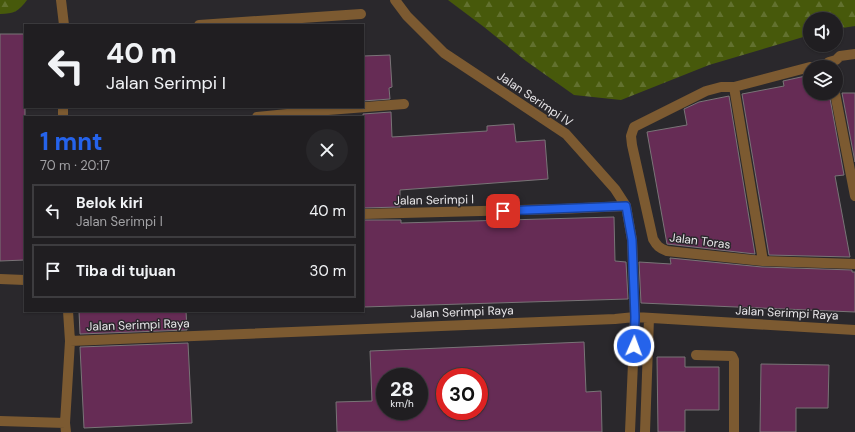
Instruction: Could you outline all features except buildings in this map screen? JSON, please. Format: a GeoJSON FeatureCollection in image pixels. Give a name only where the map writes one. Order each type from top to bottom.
{"type":"FeatureCollection","features":[{"type":"Feature","properties":{"kind":"street"},"geometry":{"type":"LineString","coordinates":[[61,0],[64,24]]}},
{"type":"Feature","properties":{"kind":"street","name":"Jalan Serimpi IV"},"geometry":{"type":"LineString","coordinates":[[395,0],[407,16],[444,53],[566,134],[615,189],[626,206],[632,240],[635,317],[630,432]]}},
{"type":"Feature","properties":{"kind":"street"},"geometry":{"type":"LineString","coordinates":[[214,24],[361,14]]}},
{"type":"Feature","properties":{"kind":"street"},"geometry":{"type":"LineString","coordinates":[[836,60],[840,56],[855,54]]}},
{"type":"Feature","properties":{"kind":"street"},"geometry":{"type":"LineString","coordinates":[[762,261],[734,87],[803,69]]}},
{"type":"Feature","properties":{"kind":"street","name":"Jalan Toras"},"geometry":{"type":"LineString","coordinates":[[734,87],[720,87],[706,91],[634,127],[631,136],[653,238],[657,246],[666,251],[762,261],[855,264]]}},
{"type":"Feature","properties":{"kind":"street"},"geometry":{"type":"LineString","coordinates":[[836,100],[855,196]]}},
{"type":"Feature","properties":{"kind":"street"},"geometry":{"type":"LineString","coordinates":[[364,107],[404,104]]}},
{"type":"Feature","properties":{"kind":"street"},"geometry":{"type":"LineString","coordinates":[[267,116],[353,108]]}},
{"type":"Feature","properties":{"kind":"street","name":"Jalan Serimpi I"},"geometry":{"type":"LineString","coordinates":[[364,214],[626,206]]}},
{"type":"Feature","properties":{"kind":"street"},"geometry":{"type":"LineString","coordinates":[[0,279],[24,280]]}},
{"type":"Feature","properties":{"kind":"street"},"geometry":{"type":"LineString","coordinates":[[0,421],[66,427],[70,341],[68,312]]}},
{"type":"Feature","properties":{"kind":"street","name":"Jalan Serimpi Raya"},"geometry":{"type":"LineString","coordinates":[[70,341],[635,317],[855,330]]}},
{"type":"Feature","properties":{"kind":"street"},"geometry":{"type":"LineString","coordinates":[[645,432],[649,318]]}},
{"type":"Feature","properties":{"kind":"street"},"geometry":{"type":"LineString","coordinates":[[696,356],[732,356],[734,360],[734,432]]}},
{"type":"Feature","properties":{"kind":"green space"},"geometry":{"type":"Polygon","coordinates":[[[0,0],[27,0],[16,11],[0,14],[0,0]]]}},
{"type":"Feature","properties":{"kind":"green space"},"geometry":{"type":"Polygon","coordinates":[[[448,0],[855,0],[855,26],[843,28],[843,12],[803,12],[803,37],[709,65],[621,100],[574,95],[526,61],[448,0]]]}},
{"type":"Feature","properties":{"kind":"route"},"geometry":{"type":"LineString","coordinates":[[503,211],[626,206],[632,240],[635,317],[634,346]]}}]}
